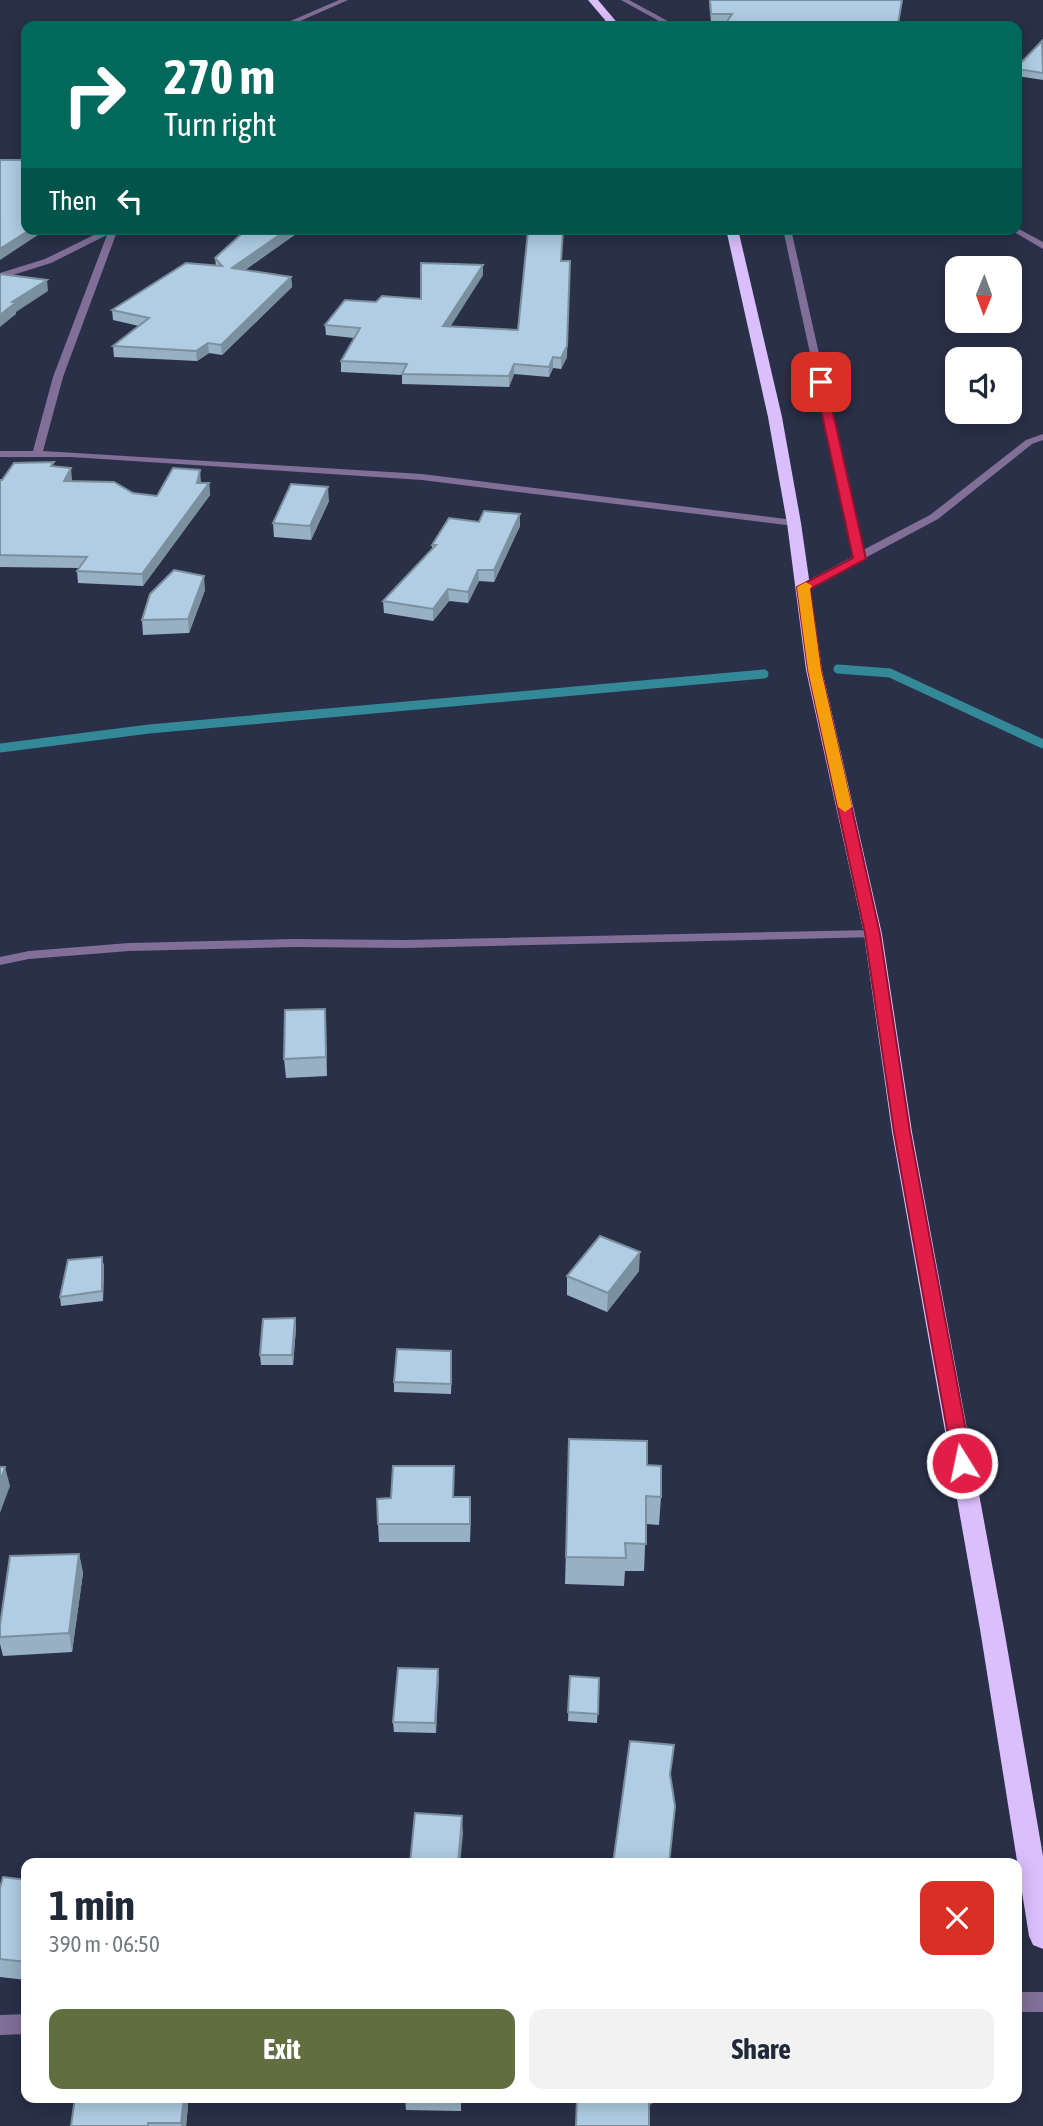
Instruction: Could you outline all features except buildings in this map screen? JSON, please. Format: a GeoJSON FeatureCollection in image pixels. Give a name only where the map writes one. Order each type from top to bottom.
{"type":"FeatureCollection","features":[{"type":"Feature","properties":{"kind":"highway"},"geometry":{"type":"LineString","coordinates":[[593,0],[611,21]]}},
{"type":"Feature","properties":{"kind":"highway"},"geometry":{"type":"LineString","coordinates":[[733,235],[775,417],[794,523],[814,670],[873,934],[902,1132],[992,1629],[1043,1936]]}},
{"type":"Feature","properties":{"kind":"street"},"geometry":{"type":"LineString","coordinates":[[295,21],[345,0]]}},
{"type":"Feature","properties":{"kind":"street"},"geometry":{"type":"LineString","coordinates":[[624,0],[664,21]]}},
{"type":"Feature","properties":{"kind":"street"},"geometry":{"type":"LineString","coordinates":[[1022,234],[1043,246]]}},
{"type":"Feature","properties":{"kind":"street"},"geometry":{"type":"LineString","coordinates":[[0,276],[48,261],[101,235]]}},
{"type":"Feature","properties":{"kind":"street"},"geometry":{"type":"LineString","coordinates":[[37,454],[58,377],[111,235]]}},
{"type":"Feature","properties":{"kind":"street"},"geometry":{"type":"LineString","coordinates":[[789,235],[860,559]]}},
{"type":"Feature","properties":{"kind":"street"},"geometry":{"type":"LineString","coordinates":[[803,587],[860,559],[934,517],[1028,442],[1043,437]]}},
{"type":"Feature","properties":{"kind":"street"},"geometry":{"type":"LineString","coordinates":[[0,454],[422,477],[794,523]]}},
{"type":"Feature","properties":{"kind":"street"},"geometry":{"type":"LineString","coordinates":[[0,961],[29,955],[142,947],[873,934]]}},
{"type":"Feature","properties":{"kind":"street"},"geometry":{"type":"LineString","coordinates":[[1022,2002],[1043,2002]]}},
{"type":"Feature","properties":{"kind":"street"},"geometry":{"type":"LineString","coordinates":[[0,2025],[21,2024]]}},
{"type":"Feature","properties":{"kind":"waterway"},"geometry":{"type":"LineString","coordinates":[[838,669],[890,673],[1043,744]]}},
{"type":"Feature","properties":{"kind":"waterway"},"geometry":{"type":"LineString","coordinates":[[0,748],[149,729],[764,674]]}},
{"type":"Feature","properties":{"kind":"slow traffic"},"geometry":{"type":"LineString","coordinates":[[806,586],[803,587],[814,670],[845,807]]}},
{"type":"Feature","properties":{"kind":"route"},"geometry":{"type":"LineString","coordinates":[[821,382],[860,559],[803,587],[810,642],[873,934],[902,1132],[962,1463]]}}]}
